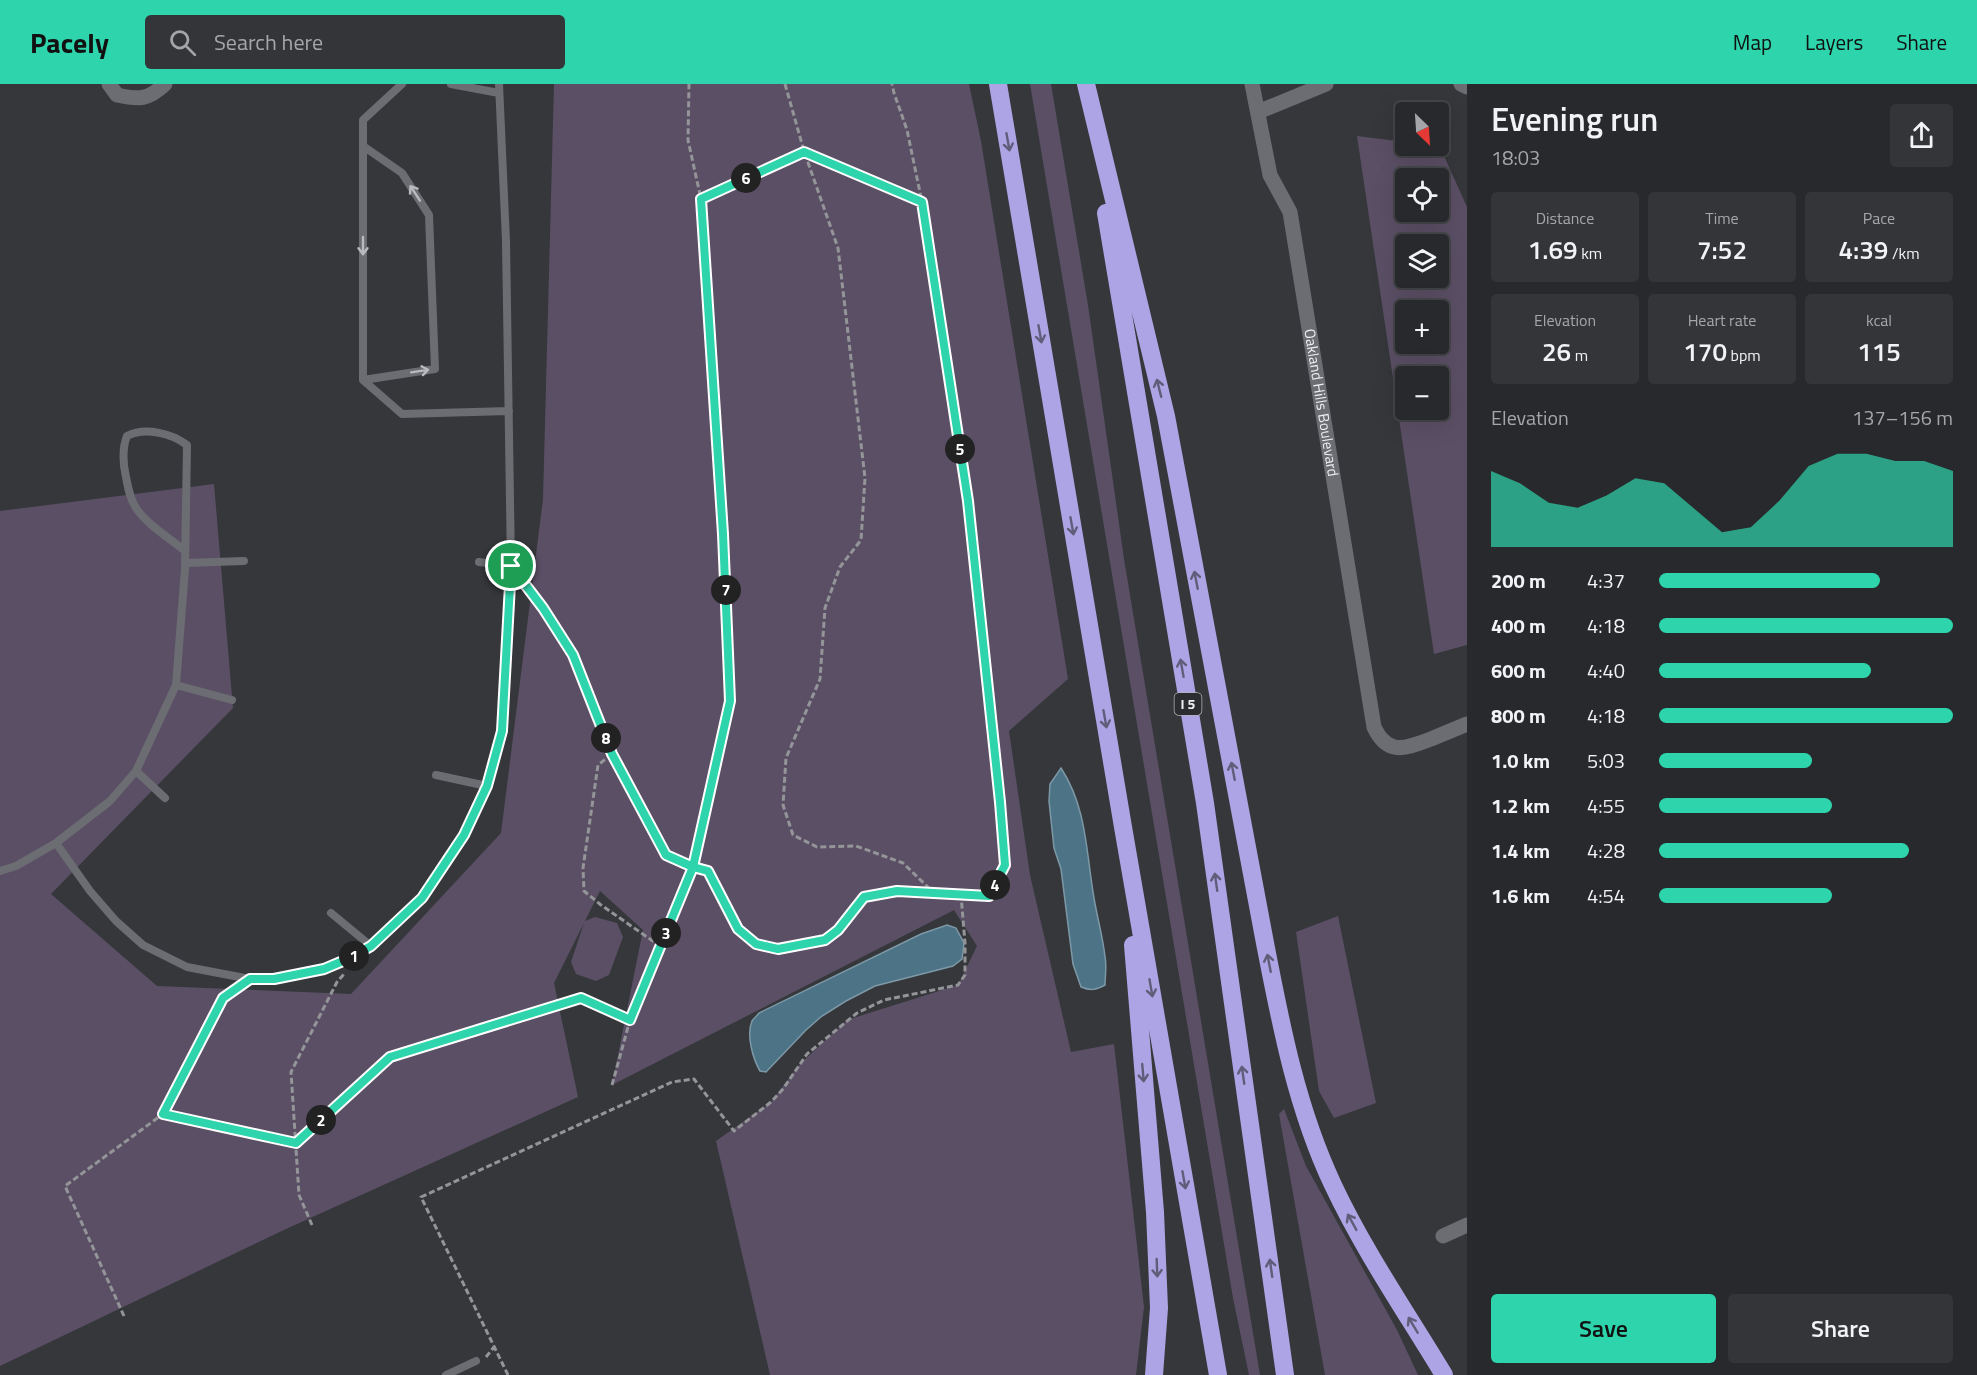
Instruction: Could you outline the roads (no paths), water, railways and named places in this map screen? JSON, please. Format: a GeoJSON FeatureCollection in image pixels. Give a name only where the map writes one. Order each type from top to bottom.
{"type":"FeatureCollection","features":[{"type":"Feature","properties":{"kind":"highway"},"geometry":{"type":"LineString","coordinates":[[998,84],[1218,1375]]}},
{"type":"Feature","properties":{"kind":"highway"},"geometry":{"type":"LineString","coordinates":[[1085,84],[1166,416],[1265,944],[1280,1020],[1300,1101],[1332,1184],[1350,1219],[1443,1375]]}},
{"type":"Feature","properties":{"kind":"highway","name":"I 5"},"geometry":{"type":"LineString","coordinates":[[1085,84],[1205,803],[1287,1375]]}},
{"type":"Feature","properties":{"kind":"highway"},"geometry":{"type":"LineString","coordinates":[[1123,827],[1155,1212],[1159,1308],[1154,1375]]}},
{"type":"Feature","properties":{"kind":"street"},"geometry":{"type":"LineString","coordinates":[[110,84],[117,95],[136,99],[154,94],[165,84]]}},
{"type":"Feature","properties":{"kind":"street","name":"Oakland Hills Boulevard"},"geometry":{"type":"LineString","coordinates":[[1252,84],[1270,175],[1290,212],[1374,727],[1379,737],[1387,744],[1404,748],[1467,724]]}},
{"type":"Feature","properties":{"kind":"street"},"geometry":{"type":"LineString","coordinates":[[1258,112],[1326,84]]}},
{"type":"Feature","properties":{"kind":"street"},"geometry":{"type":"LineString","coordinates":[[1461,84],[1467,87]]}},
{"type":"Feature","properties":{"kind":"street"},"geometry":{"type":"LineString","coordinates":[[1443,1236],[1467,1225]]}},
{"type":"Feature","properties":{"kind":"lane"},"geometry":{"type":"LineString","coordinates":[[402,84],[363,120],[363,380],[402,414],[509,411]]}},
{"type":"Feature","properties":{"kind":"lane"},"geometry":{"type":"LineString","coordinates":[[451,84],[499,93]]}},
{"type":"Feature","properties":{"kind":"lane"},"geometry":{"type":"LineString","coordinates":[[56,843],[90,891],[116,921],[143,945],[187,967],[250,979],[274,979],[324,969],[371,946],[422,898],[464,835],[487,786],[502,731],[511,566],[506,242],[499,84]]}},
{"type":"Feature","properties":{"kind":"lane"},"geometry":{"type":"LineString","coordinates":[[363,146],[402,173],[429,215],[435,369],[363,380]]}},
{"type":"Feature","properties":{"kind":"lane"},"geometry":{"type":"LineString","coordinates":[[0,871],[16,866],[56,843],[110,801],[136,771],[176,685],[186,563],[187,445],[171,435],[150,432],[127,436],[124,467],[130,497],[144,517],[186,551]]}},
{"type":"Feature","properties":{"kind":"lane"},"geometry":{"type":"LineString","coordinates":[[186,563],[244,561]]}},
{"type":"Feature","properties":{"kind":"lane"},"geometry":{"type":"LineString","coordinates":[[479,562],[511,566]]}},
{"type":"Feature","properties":{"kind":"lane"},"geometry":{"type":"LineString","coordinates":[[176,685],[232,700]]}},
{"type":"Feature","properties":{"kind":"lane"},"geometry":{"type":"LineString","coordinates":[[136,771],[165,798]]}},
{"type":"Feature","properties":{"kind":"lane"},"geometry":{"type":"LineString","coordinates":[[436,775],[487,786]]}},
{"type":"Feature","properties":{"kind":"lane"},"geometry":{"type":"LineString","coordinates":[[331,913],[371,946]]}},
{"type":"Feature","properties":{"kind":"lane"},"geometry":{"type":"LineString","coordinates":[[446,1375],[476,1361]]}},
{"type":"Feature","properties":{"kind":"water"},"geometry":{"type":"Polygon","coordinates":[[[1061,768],[1070,783],[1081,815],[1104,950],[1105,985],[1093,989],[1081,987],[1073,964],[1061,869],[1054,848],[1049,801],[1050,784],[1061,768]]]}},
{"type":"Feature","properties":{"kind":"water"},"geometry":{"type":"Polygon","coordinates":[[[947,925],[956,928],[964,943],[962,959],[953,966],[875,986],[846,1001],[822,1016],[806,1030],[766,1072],[760,1071],[750,1040],[752,1021],[759,1013],[921,934],[947,925]]]}}]}
